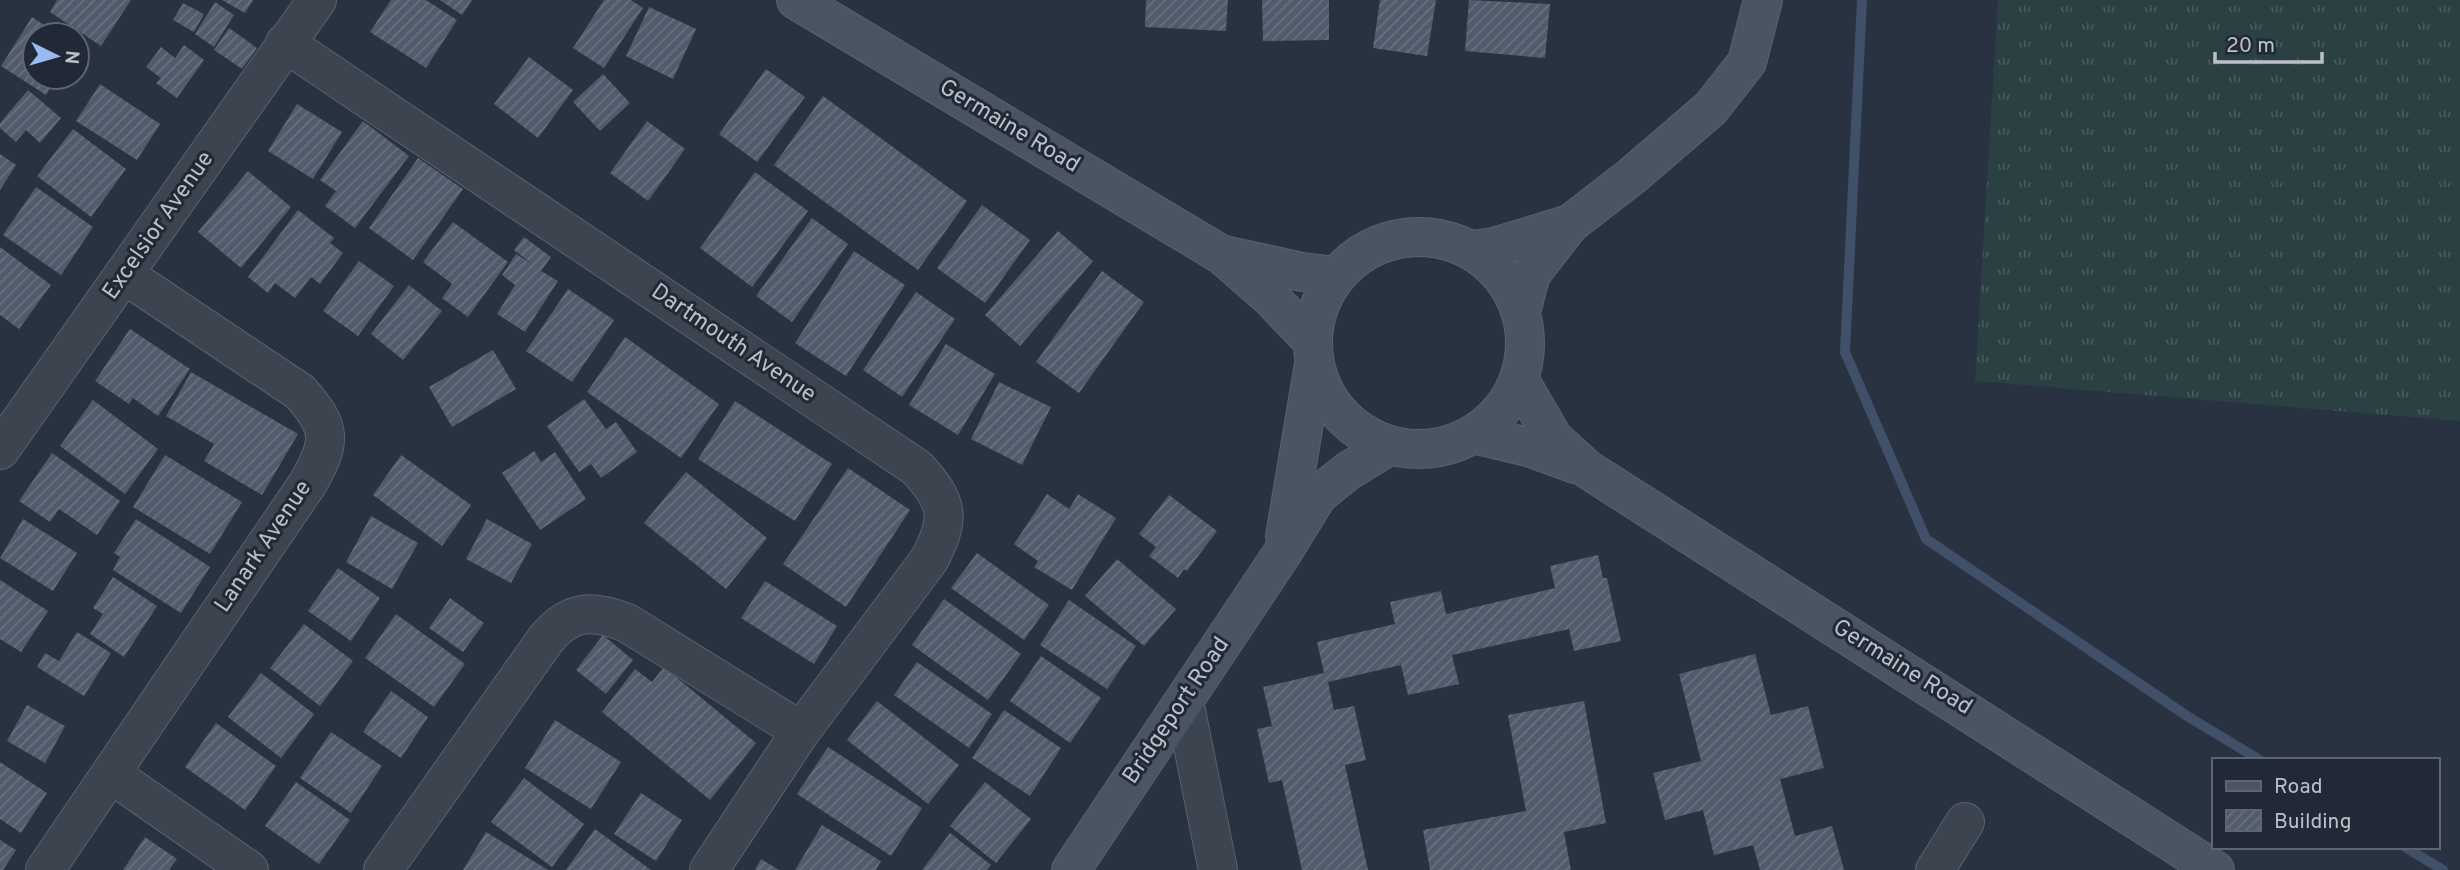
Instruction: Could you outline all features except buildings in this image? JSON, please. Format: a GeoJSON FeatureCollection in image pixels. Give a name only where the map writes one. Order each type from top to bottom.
{"type":"FeatureCollection","features":[{"type":"Feature","properties":{"kind":"main road","name":"Germaine Road"},"geometry":{"type":"LineString","coordinates":[[796,0],[1222,255],[1271,298],[1313,352]]}},
{"type":"Feature","properties":{"kind":"main road"},"geometry":{"type":"LineString","coordinates":[[1521,312],[1531,274],[1570,224],[1632,176],[1711,108],[1747,62],[1763,0]]}},
{"type":"Feature","properties":{"kind":"main road"},"geometry":{"type":"LineString","coordinates":[[1472,250],[1494,247],[1570,224]]}},
{"type":"Feature","properties":{"kind":"main road"},"geometry":{"type":"LineString","coordinates":[[1414,236],[1444,238],[1472,250],[1491,263],[1509,286],[1521,312],[1526,346],[1519,379],[1506,405],[1485,427],[1447,446],[1417,450],[1389,446],[1362,433],[1331,402],[1313,352],[1319,306],[1336,275],[1358,255],[1384,242],[1414,236]]}},
{"type":"Feature","properties":{"kind":"main road","name":"Germaine Road"},"geometry":{"type":"LineString","coordinates":[[1222,255],[1302,272],[1336,275]]}},
{"type":"Feature","properties":{"kind":"main road","name":"Bridgeport Road"},"geometry":{"type":"LineString","coordinates":[[1283,552],[1313,352]]}},
{"type":"Feature","properties":{"kind":"main road","name":"Germaine Road"},"geometry":{"type":"LineString","coordinates":[[1519,379],[1553,439],[1587,469],[2215,870]]}},
{"type":"Feature","properties":{"kind":"main road","name":"Germaine Road"},"geometry":{"type":"LineString","coordinates":[[1474,434],[1528,447],[1587,469]]}},
{"type":"Feature","properties":{"kind":"main road","name":"Bridgeport Road"},"geometry":{"type":"LineString","coordinates":[[1071,870],[1283,552],[1318,495],[1365,460],[1389,446]]}},
{"type":"Feature","properties":{"kind":"street","name":"Excelsior Avenue"},"geometry":{"type":"LineString","coordinates":[[0,450],[317,0]]}},
{"type":"Feature","properties":{"kind":"street","name":"Dartmouth Avenue"},"geometry":{"type":"LineString","coordinates":[[285,43],[917,468],[936,489],[944,512],[941,537],[929,560],[801,731],[709,870]]}},
{"type":"Feature","properties":{"kind":"street","name":"Lanark Avenue"},"geometry":{"type":"LineString","coordinates":[[45,870],[308,483],[322,459],[326,433],[317,412],[300,391],[125,275]]}},
{"type":"Feature","properties":{"kind":"street"},"geometry":{"type":"LineString","coordinates":[[383,870],[545,639],[558,624],[577,615],[603,613],[627,623],[801,731]]}},
{"type":"Feature","properties":{"kind":"street"},"geometry":{"type":"LineString","coordinates":[[1184,701],[1219,870]]}},
{"type":"Feature","properties":{"kind":"street"},"geometry":{"type":"LineString","coordinates":[[111,774],[249,870]]}},
{"type":"Feature","properties":{"kind":"street"},"geometry":{"type":"LineString","coordinates":[[1935,870],[1965,822]]}},
{"type":"Feature","properties":{"kind":"green space"},"geometry":{"type":"Polygon","coordinates":[[[1998,0],[2460,0],[2460,421],[1975,381],[1998,0]]]}},
{"type":"Feature","properties":{"kind":"waterway"},"geometry":{"type":"LineString","coordinates":[[1862,0],[1845,352],[1926,539],[2187,716],[2257,758]]}},
{"type":"Feature","properties":{"kind":"waterway"},"geometry":{"type":"LineString","coordinates":[[2408,849],[2443,870]]}}]}
